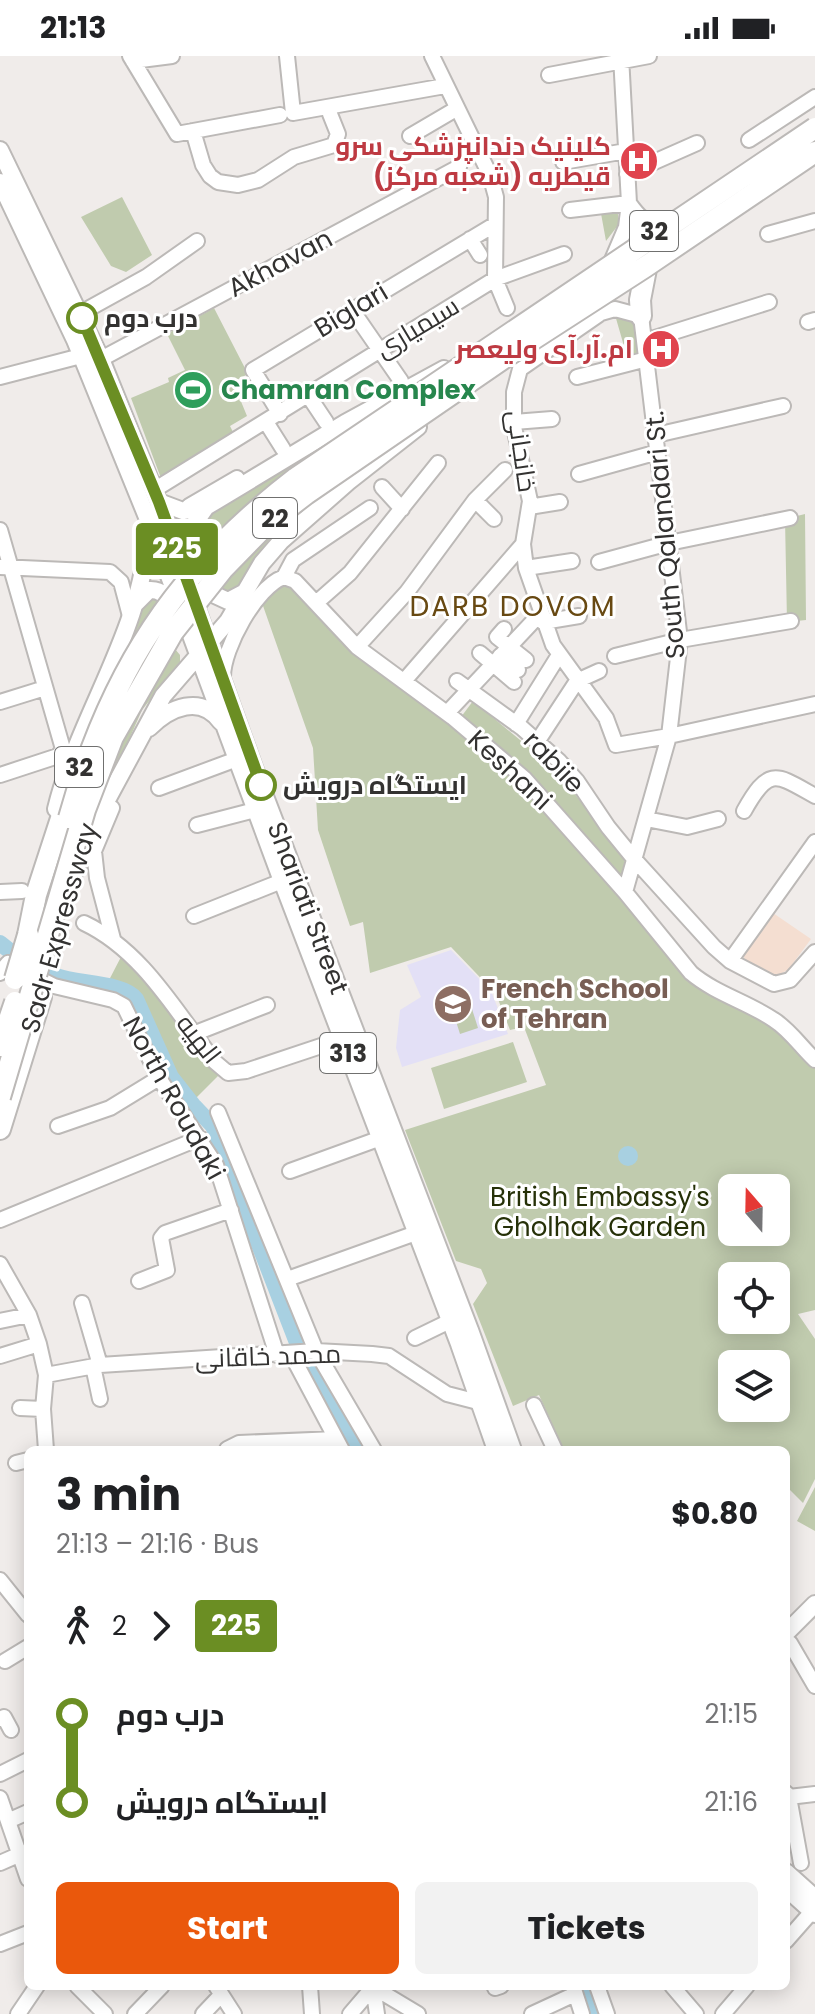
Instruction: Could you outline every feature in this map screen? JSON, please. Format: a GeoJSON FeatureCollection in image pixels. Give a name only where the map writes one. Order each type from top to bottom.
{"type":"FeatureCollection","features":[{"type":"Feature","properties":{"kind":"highway","name":"Sadr Expressway"},"geometry":{"type":"LineString","coordinates":[[0,1024],[8,972],[28,935],[44,870],[91,731],[159,610],[210,549],[252,508],[294,476],[661,226],[815,126]]}},
{"type":"Feature","properties":{"kind":"highway","name":"22"},"geometry":{"type":"LineString","coordinates":[[0,1046],[97,732],[126,672],[161,612],[212,550],[254,510],[296,478],[815,126]]}},
{"type":"Feature","properties":{"kind":"highway","name":"Sadr Expressway"},"geometry":{"type":"LineString","coordinates":[[0,1129],[41,997],[73,875],[117,739],[175,635],[215,587],[268,528],[298,504],[506,360],[815,154]]}},
{"type":"Feature","properties":{"kind":"highway","name":"22"},"geometry":{"type":"LineString","coordinates":[[0,1097],[81,823],[113,737],[173,632],[223,569],[266,525],[306,494],[504,358],[815,154]]}},
{"type":"Feature","properties":{"kind":"highway"},"geometry":{"type":"LineString","coordinates":[[641,316],[646,269]]}},
{"type":"Feature","properties":{"kind":"highway"},"geometry":{"type":"LineString","coordinates":[[611,292],[641,316]]}},
{"type":"Feature","properties":{"kind":"main road","name":"Shariati Street"},"geometry":{"type":"LineString","coordinates":[[0,150],[101,359],[157,493],[199,656]]}},
{"type":"Feature","properties":{"kind":"main road","name":"Shariati Street"},"geometry":{"type":"LineString","coordinates":[[0,182],[81,356],[149,522],[199,656],[221,689],[470,1330],[495,1446]]}},
{"type":"Feature","properties":{"kind":"main road"},"geometry":{"type":"LineString","coordinates":[[157,493],[183,511],[206,507],[345,423],[494,341]]}},
{"type":"Feature","properties":{"kind":"main road"},"geometry":{"type":"LineString","coordinates":[[73,875],[100,813],[163,696],[199,656],[262,563],[281,541],[348,482],[506,360]]}},
{"type":"Feature","properties":{"kind":"main road"},"geometry":{"type":"LineString","coordinates":[[206,507],[195,523],[193,538],[215,595],[228,601],[245,592]]}},
{"type":"Feature","properties":{"kind":"main road"},"geometry":{"type":"LineString","coordinates":[[44,870],[57,804],[132,611],[148,545],[149,522]]}},
{"type":"Feature","properties":{"kind":"main road"},"geometry":{"type":"LineString","coordinates":[[132,611],[149,590],[164,593],[187,647],[199,656]]}},
{"type":"Feature","properties":{"kind":"main road","name":"Shariati Street"},"geometry":{"type":"LineString","coordinates":[[221,689],[226,729],[255,810],[416,1233],[450,1321],[486,1401],[511,1446]]}},
{"type":"Feature","properties":{"kind":"main road"},"geometry":{"type":"LineString","coordinates":[[135,745],[165,714],[190,705],[209,709],[226,729]]}},
{"type":"Feature","properties":{"kind":"main road"},"geometry":{"type":"LineString","coordinates":[[790,1633],[815,1604]]}},
{"type":"Feature","properties":{"kind":"main road"},"geometry":{"type":"LineString","coordinates":[[790,1635],[815,1618]]}},
{"type":"Feature","properties":{"kind":"main road"},"geometry":{"type":"LineString","coordinates":[[793,1868],[814,1908]]}},
{"type":"Feature","properties":{"kind":"main road"},"geometry":{"type":"LineString","coordinates":[[790,1891],[814,1908]]}},
{"type":"Feature","properties":{"kind":"street"},"geometry":{"type":"LineString","coordinates":[[172,56],[132,59],[177,134],[445,86]]}},
{"type":"Feature","properties":{"kind":"street"},"geometry":{"type":"LineString","coordinates":[[286,114],[287,56]]}},
{"type":"Feature","properties":{"kind":"street"},"geometry":{"type":"LineString","coordinates":[[432,56],[490,175],[496,197],[495,279],[507,308]]}},
{"type":"Feature","properties":{"kind":"street"},"geometry":{"type":"LineString","coordinates":[[549,75],[649,56]]}},
{"type":"Feature","properties":{"kind":"street"},"geometry":{"type":"LineString","coordinates":[[612,260],[626,227],[629,203],[621,59]]}},
{"type":"Feature","properties":{"kind":"street"},"geometry":{"type":"LineString","coordinates":[[749,140],[815,97]]}},
{"type":"Feature","properties":{"kind":"street"},"geometry":{"type":"LineString","coordinates":[[410,136],[456,109]]}},
{"type":"Feature","properties":{"kind":"street"},"geometry":{"type":"LineString","coordinates":[[193,131],[203,165],[210,176],[218,182],[238,185],[258,180],[294,157],[334,145],[338,134],[330,114]]}},
{"type":"Feature","properties":{"kind":"street"},"geometry":{"type":"LineString","coordinates":[[627,174],[697,143]]}},
{"type":"Feature","properties":{"kind":"street"},"geometry":{"type":"LineString","coordinates":[[563,162],[626,151]]}},
{"type":"Feature","properties":{"kind":"street","name":"Akhavan"},"geometry":{"type":"LineString","coordinates":[[101,359],[459,167]]}},
{"type":"Feature","properties":{"kind":"street"},"geometry":{"type":"LineString","coordinates":[[629,203],[639,218],[661,226]]}},
{"type":"Feature","properties":{"kind":"street"},"geometry":{"type":"LineString","coordinates":[[570,210],[629,203]]}},
{"type":"Feature","properties":{"kind":"street"},"geometry":{"type":"LineString","coordinates":[[768,234],[815,221]]}},
{"type":"Feature","properties":{"kind":"street","name":"Biglari"},"geometry":{"type":"LineString","coordinates":[[280,414],[253,370],[494,225]]}},
{"type":"Feature","properties":{"kind":"street"},"geometry":{"type":"LineString","coordinates":[[470,239],[480,255]]}},
{"type":"Feature","properties":{"kind":"street"},"geometry":{"type":"LineString","coordinates":[[79,314],[146,277],[197,241]]}},
{"type":"Feature","properties":{"kind":"street","name":"سیمیاری"},"geometry":{"type":"LineString","coordinates":[[157,493],[495,279],[564,254]]}},
{"type":"Feature","properties":{"kind":"street"},"geometry":{"type":"LineString","coordinates":[[645,341],[769,302]]}},
{"type":"Feature","properties":{"kind":"street","name":"خانجانی"},"geometry":{"type":"LineString","coordinates":[[641,316],[615,309],[601,313],[520,369],[514,392],[514,422],[530,501],[523,544],[526,568],[542,618],[559,655],[606,718],[616,745],[669,736]]}},
{"type":"Feature","properties":{"kind":"street"},"geometry":{"type":"LineString","coordinates":[[352,310],[401,381]]}},
{"type":"Feature","properties":{"kind":"street","name":"South Qalandari St."},"geometry":{"type":"LineString","coordinates":[[625,892],[669,736],[680,640],[641,316]]}},
{"type":"Feature","properties":{"kind":"street"},"geometry":{"type":"LineString","coordinates":[[0,377],[81,356]]}},
{"type":"Feature","properties":{"kind":"street"},"geometry":{"type":"LineString","coordinates":[[577,377],[647,359]]}},
{"type":"Feature","properties":{"kind":"street"},"geometry":{"type":"LineString","coordinates":[[308,395],[326,422]]}},
{"type":"Feature","properties":{"kind":"street"},"geometry":{"type":"LineString","coordinates":[[656,435],[783,406]]}},
{"type":"Feature","properties":{"kind":"street"},"geometry":{"type":"LineString","coordinates":[[514,422],[552,419]]}},
{"type":"Feature","properties":{"kind":"street"},"geometry":{"type":"LineString","coordinates":[[266,422],[283,449]]}},
{"type":"Feature","properties":{"kind":"street"},"geometry":{"type":"LineString","coordinates":[[579,474],[658,452]]}},
{"type":"Feature","properties":{"kind":"street"},"geometry":{"type":"LineString","coordinates":[[316,603],[350,573],[438,463]]}},
{"type":"Feature","properties":{"kind":"street"},"geometry":{"type":"LineString","coordinates":[[357,647],[407,592],[475,500],[505,470]]}},
{"type":"Feature","properties":{"kind":"street"},"geometry":{"type":"LineString","coordinates":[[157,493],[173,503],[191,506],[237,478]]}},
{"type":"Feature","properties":{"kind":"street"},"geometry":{"type":"LineString","coordinates":[[382,487],[402,509]]}},
{"type":"Feature","properties":{"kind":"street"},"geometry":{"type":"LineString","coordinates":[[475,500],[494,519]]}},
{"type":"Feature","properties":{"kind":"street"},"geometry":{"type":"LineString","coordinates":[[529,507],[560,502]]}},
{"type":"Feature","properties":{"kind":"street"},"geometry":{"type":"LineString","coordinates":[[221,689],[225,655],[253,605],[268,586],[284,577],[293,560],[370,508]]}},
{"type":"Feature","properties":{"kind":"street"},"geometry":{"type":"LineString","coordinates":[[599,562],[669,543],[790,518]]}},
{"type":"Feature","properties":{"kind":"street"},"geometry":{"type":"LineString","coordinates":[[0,530],[5,568],[63,749],[58,756],[0,775]]}},
{"type":"Feature","properties":{"kind":"street"},"geometry":{"type":"LineString","coordinates":[[404,681],[523,544]]}},
{"type":"Feature","properties":{"kind":"street"},"geometry":{"type":"LineString","coordinates":[[526,568],[572,561]]}},
{"type":"Feature","properties":{"kind":"street"},"geometry":{"type":"LineString","coordinates":[[5,568],[110,572],[121,582],[132,611]]}},
{"type":"Feature","properties":{"kind":"street","name":"Keshani"},"geometry":{"type":"LineString","coordinates":[[284,577],[295,581],[357,647],[447,713],[524,778],[625,892],[691,973],[704,984],[772,1018],[786,1028],[815,1060]]}},
{"type":"Feature","properties":{"kind":"street"},"geometry":{"type":"LineString","coordinates":[[447,713],[463,686],[542,618],[579,616]]}},
{"type":"Feature","properties":{"kind":"street"},"geometry":{"type":"LineString","coordinates":[[615,656],[680,640],[791,621]]}},
{"type":"Feature","properties":{"kind":"street"},"geometry":{"type":"LineString","coordinates":[[480,653],[501,656],[519,671],[501,656],[497,637],[504,629]]}},
{"type":"Feature","properties":{"kind":"street"},"geometry":{"type":"LineString","coordinates":[[516,724],[559,655]]}},
{"type":"Feature","properties":{"kind":"street"},"geometry":{"type":"LineString","coordinates":[[537,742],[577,681],[599,671]]}},
{"type":"Feature","properties":{"kind":"street","name":"rabiie"},"geometry":{"type":"LineString","coordinates":[[463,686],[516,724],[577,781],[635,860],[730,961],[774,984],[790,980],[814,955]]}},
{"type":"Feature","properties":{"kind":"street"},"geometry":{"type":"LineString","coordinates":[[0,702],[45,688]]}},
{"type":"Feature","properties":{"kind":"street"},"geometry":{"type":"LineString","coordinates":[[669,736],[815,704]]}},
{"type":"Feature","properties":{"kind":"street"},"geometry":{"type":"LineString","coordinates":[[159,788],[237,759]]}},
{"type":"Feature","properties":{"kind":"street"},"geometry":{"type":"LineString","coordinates":[[744,811],[753,794],[772,777],[779,776],[812,790]]}},
{"type":"Feature","properties":{"kind":"street"},"geometry":{"type":"LineString","coordinates":[[112,808],[94,851],[97,878],[113,939]]}},
{"type":"Feature","properties":{"kind":"street"},"geometry":{"type":"LineString","coordinates":[[197,825],[255,810]]}},
{"type":"Feature","properties":{"kind":"street"},"geometry":{"type":"LineString","coordinates":[[646,819],[687,827],[718,819]]}},
{"type":"Feature","properties":{"kind":"street"},"geometry":{"type":"LineString","coordinates":[[730,961],[814,848]]}},
{"type":"Feature","properties":{"kind":"street"},"geometry":{"type":"LineString","coordinates":[[194,916],[282,881]]}},
{"type":"Feature","properties":{"kind":"street"},"geometry":{"type":"LineString","coordinates":[[0,892],[22,891]]}},
{"type":"Feature","properties":{"kind":"street","name":"الهیه"},"geometry":{"type":"LineString","coordinates":[[84,923],[113,939],[154,980],[223,1071],[234,1074],[342,1039]]}},
{"type":"Feature","properties":{"kind":"street","name":"North Roudaki"},"geometry":{"type":"LineString","coordinates":[[8,972],[113,1000],[124,1006],[159,1078],[216,1165],[284,1354],[339,1445]]}},
{"type":"Feature","properties":{"kind":"street"},"geometry":{"type":"LineString","coordinates":[[193,1034],[267,1005]]}},
{"type":"Feature","properties":{"kind":"street"},"geometry":{"type":"LineString","coordinates":[[58,1126],[110,1108],[159,1078]]}},
{"type":"Feature","properties":{"kind":"street"},"geometry":{"type":"LineString","coordinates":[[218,1112],[316,1351],[372,1446]]}},
{"type":"Feature","properties":{"kind":"street"},"geometry":{"type":"LineString","coordinates":[[0,1220],[200,1138]]}},
{"type":"Feature","properties":{"kind":"street"},"geometry":{"type":"LineString","coordinates":[[290,1171],[381,1138]]}},
{"type":"Feature","properties":{"kind":"street"},"geometry":{"type":"LineString","coordinates":[[139,1281],[167,1270],[161,1246],[165,1233],[231,1210]]}},
{"type":"Feature","properties":{"kind":"street"},"geometry":{"type":"LineString","coordinates":[[293,1277],[416,1233]]}},
{"type":"Feature","properties":{"kind":"street"},"geometry":{"type":"LineString","coordinates":[[0,1264],[29,1315],[39,1344],[46,1375],[43,1409],[46,1446]]}},
{"type":"Feature","properties":{"kind":"street"},"geometry":{"type":"LineString","coordinates":[[82,1303],[100,1399]]}},
{"type":"Feature","properties":{"kind":"street"},"geometry":{"type":"LineString","coordinates":[[0,1321],[29,1315]]}},
{"type":"Feature","properties":{"kind":"street"},"geometry":{"type":"LineString","coordinates":[[415,1338],[450,1321]]}},
{"type":"Feature","properties":{"kind":"street"},"geometry":{"type":"LineString","coordinates":[[0,1356],[39,1344]]}},
{"type":"Feature","properties":{"kind":"street","name":"محمد خاقانی"},"geometry":{"type":"LineString","coordinates":[[46,1375],[96,1366],[316,1351],[389,1356],[447,1394],[486,1401]]}},
{"type":"Feature","properties":{"kind":"street"},"geometry":{"type":"LineString","coordinates":[[534,1405],[553,1446]]}},
{"type":"Feature","properties":{"kind":"street"},"geometry":{"type":"LineString","coordinates":[[20,1408],[43,1409]]}},
{"type":"Feature","properties":{"kind":"street"},"geometry":{"type":"LineString","coordinates":[[233,1446],[239,1443],[339,1445]]}},
{"type":"Feature","properties":{"kind":"street"},"geometry":{"type":"LineString","coordinates":[[0,1580],[5,1596],[24,1612]]}},
{"type":"Feature","properties":{"kind":"street"},"geometry":{"type":"LineString","coordinates":[[790,1642],[815,1686]]}},
{"type":"Feature","properties":{"kind":"street"},"geometry":{"type":"LineString","coordinates":[[5,1661],[24,1649]]}},
{"type":"Feature","properties":{"kind":"street"},"geometry":{"type":"LineString","coordinates":[[0,1774],[24,1762]]}},
{"type":"Feature","properties":{"kind":"street"},"geometry":{"type":"LineString","coordinates":[[790,1795],[815,1794]]}},
{"type":"Feature","properties":{"kind":"street"},"geometry":{"type":"LineString","coordinates":[[0,1798],[24,1853],[0,1863]]}},
{"type":"Feature","properties":{"kind":"street"},"geometry":{"type":"LineString","coordinates":[[8,1821],[24,1814]]}},
{"type":"Feature","properties":{"kind":"street"},"geometry":{"type":"LineString","coordinates":[[790,1824],[793,1868]]}},
{"type":"Feature","properties":{"kind":"street"},"geometry":{"type":"LineString","coordinates":[[790,1936],[814,1908]]}},
{"type":"Feature","properties":{"kind":"street"},"geometry":{"type":"LineString","coordinates":[[0,1944],[24,1935]]}},
{"type":"Feature","properties":{"kind":"street"},"geometry":{"type":"LineString","coordinates":[[18,2014],[34,1990]]}},
{"type":"Feature","properties":{"kind":"street"},"geometry":{"type":"LineString","coordinates":[[82,1990],[97,2011]]}},
{"type":"Feature","properties":{"kind":"street"},"geometry":{"type":"LineString","coordinates":[[135,2014],[158,1990]]}},
{"type":"Feature","properties":{"kind":"street"},"geometry":{"type":"LineString","coordinates":[[203,2014],[219,1990],[234,2014]]}},
{"type":"Feature","properties":{"kind":"street"},"geometry":{"type":"LineString","coordinates":[[310,1990],[312,2014]]}},
{"type":"Feature","properties":{"kind":"street"},"geometry":{"type":"LineString","coordinates":[[350,2014],[370,1990]]}},
{"type":"Feature","properties":{"kind":"street"},"geometry":{"type":"LineString","coordinates":[[374,1990],[377,2014]]}},
{"type":"Feature","properties":{"kind":"street"},"geometry":{"type":"LineString","coordinates":[[379,1990],[418,2014]]}},
{"type":"Feature","properties":{"kind":"street"},"geometry":{"type":"LineString","coordinates":[[532,2014],[573,1990],[582,2014]]}},
{"type":"Feature","properties":{"kind":"street"},"geometry":{"type":"LineString","coordinates":[[598,1990],[607,2014]]}},
{"type":"Feature","properties":{"kind":"street"},"geometry":{"type":"LineString","coordinates":[[675,1990],[696,2014]]}},
{"type":"Feature","properties":{"kind":"street"},"geometry":{"type":"LineString","coordinates":[[723,2014],[742,1990]]}},
{"type":"Feature","properties":{"kind":"shaded area"},"geometry":{"type":"Polygon","coordinates":[[[773,913],[811,939],[788,970],[778,975],[772,975],[745,960],[743,955],[773,913]]]}},
{"type":"Feature","properties":{"kind":"shaded area","name":"French School of Tehran"},"geometry":{"type":"Polygon","coordinates":[[[451,950],[491,991],[508,1034],[402,1067],[396,1048],[400,1010],[421,997],[407,965],[451,950]]]}},
{"type":"Feature","properties":{"kind":"green space"},"geometry":{"type":"Polygon","coordinates":[[[122,197],[152,255],[126,272],[111,266],[81,217],[122,197]]]}},
{"type":"Feature","properties":{"kind":"green space"},"geometry":{"type":"Polygon","coordinates":[[[617,206],[619,224],[606,241],[600,208],[617,206]]]}},
{"type":"Feature","properties":{"kind":"green space","name":"Chamran Complex"},"geometry":{"type":"Polygon","coordinates":[[[214,308],[248,374],[233,382],[247,416],[230,426],[234,434],[162,481],[131,398],[169,382],[168,378],[185,370],[167,334],[214,308]]]}},
{"type":"Feature","properties":{"kind":"green space"},"geometry":{"type":"Polygon","coordinates":[[[615,315],[636,320],[642,357],[628,360],[615,315]]]}},
{"type":"Feature","properties":{"kind":"green space"},"geometry":{"type":"Polygon","coordinates":[[[358,423],[261,494],[202,547],[200,525],[207,514],[358,423]]]}},
{"type":"Feature","properties":{"kind":"green space"},"geometry":{"type":"Polygon","coordinates":[[[336,480],[236,594],[217,592],[247,554],[336,480]]]}},
{"type":"Feature","properties":{"kind":"green space"},"geometry":{"type":"Polygon","coordinates":[[[805,514],[806,620],[787,622],[785,519],[805,514]]]}},
{"type":"Feature","properties":{"kind":"green space","name":"British Embassy's Gholhak Garden"},"geometry":{"type":"Polygon","coordinates":[[[285,582],[359,659],[451,721],[538,801],[695,983],[778,1027],[815,1064],[815,1310],[798,1314],[815,1339],[815,1479],[803,1503],[790,1490],[790,1446],[562,1446],[539,1395],[513,1406],[473,1304],[487,1283],[481,1269],[456,1261],[405,1130],[546,1085],[524,1027],[510,1030],[496,994],[451,947],[370,973],[363,922],[350,926],[318,830],[313,748],[262,603],[285,582]]]}},
{"type":"Feature","properties":{"kind":"green space"},"geometry":{"type":"Polygon","coordinates":[[[156,596],[157,601],[110,680],[131,622],[147,599],[156,596]]]}},
{"type":"Feature","properties":{"kind":"green space"},"geometry":{"type":"Polygon","coordinates":[[[175,649],[180,655],[180,662],[142,710],[109,785],[112,769],[134,714],[175,649]]]}},
{"type":"Feature","properties":{"kind":"green space"},"geometry":{"type":"Polygon","coordinates":[[[473,701],[555,769],[628,861],[622,881],[461,717],[473,701]]]}},
{"type":"Feature","properties":{"kind":"green space"},"geometry":{"type":"Polygon","coordinates":[[[122,955],[145,977],[221,1073],[196,1098],[163,1052],[139,993],[134,988],[108,982],[122,955]]]}},
{"type":"Feature","properties":{"kind":"green space"},"geometry":{"type":"Polygon","coordinates":[[[467,993],[478,1028],[460,1034],[449,999],[467,993]]]}},
{"type":"Feature","properties":{"kind":"green space"},"geometry":{"type":"Polygon","coordinates":[[[513,1042],[527,1082],[444,1109],[431,1068],[513,1042]]]}},
{"type":"Feature","properties":{"kind":"green space"},"geometry":{"type":"Polygon","coordinates":[[[815,1487],[815,1531],[797,1521],[815,1487]]]}},
{"type":"Feature","properties":{"kind":"water"},"geometry":{"type":"Polygon","coordinates":[[[624,1146],[632,1146],[638,1156],[632,1166],[624,1166],[618,1160],[618,1152],[624,1146]]]}},
{"type":"Feature","properties":{"kind":"waterway"},"geometry":{"type":"LineString","coordinates":[[0,943],[26,962],[49,973],[121,989],[136,999],[171,1077],[213,1126],[296,1340],[354,1446]]}},
{"type":"Feature","properties":{"kind":"waterway"},"geometry":{"type":"LineString","coordinates":[[589,1990],[598,2014]]}},
{"type":"Feature","properties":{"kind":"bus line","name":"225"},"geometry":{"type":"LineString","coordinates":[[82,318],[159,502],[261,785]]}},
{"type":"Feature","properties":{"kind":"place","name":"کلینیک دندانپزشکی سرو قیطریه (شعبه مرکز)"},"geometry":{"type":"Point","coordinates":[639,161]}},
{"type":"Feature","properties":{"kind":"place","name":"درب دوم"},"geometry":{"type":"Point","coordinates":[82,318]}},
{"type":"Feature","properties":{"kind":"place","name":"ام.آر.آی ولیعصر"},"geometry":{"type":"Point","coordinates":[661,349]}},
{"type":"Feature","properties":{"kind":"place","name":"Chamran Complex"},"geometry":{"type":"Point","coordinates":[193,390]}},
{"type":"Feature","properties":{"kind":"place","name":"ایستگاه درویش"},"geometry":{"type":"Point","coordinates":[261,785]}},
{"type":"Feature","properties":{"kind":"place","name":"French School of Tehran"},"geometry":{"type":"Point","coordinates":[453,1004]}},
{"type":"Feature","properties":{"kind":"district","name":"DARB DOVOM"},"geometry":{"type":"Point","coordinates":[513,606]}}]}
